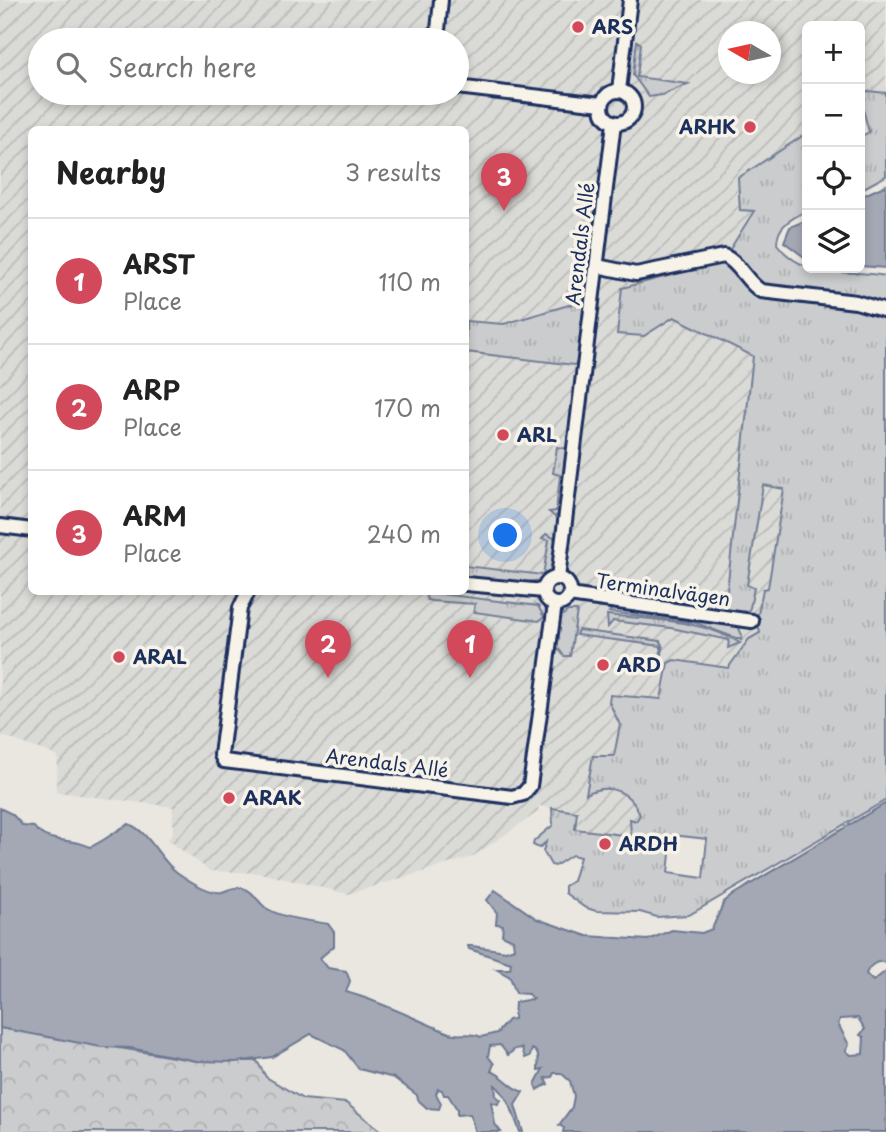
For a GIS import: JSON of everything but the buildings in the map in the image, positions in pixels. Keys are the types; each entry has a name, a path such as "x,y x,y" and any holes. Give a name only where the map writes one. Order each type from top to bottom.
{"street":[{"path":"438,28 441,0"},
{"path":"619,90 630,0"},
{"path":"469,88 601,104"},
{"path":"619,90 630,96 634,109 627,120 614,123 604,116 601,104 608,94 619,90"},
{"name":"Arendals Allé","path":"558,578 614,123"},
{"path":"597,266 636,274 724,256 731,259 749,283 761,291 856,302 886,311"},
{"path":"0,526 28,530"},
{"path":"558,578 568,584 569,595 565,601 555,604 548,601 544,592 548,581 558,578"},
{"path":"469,584 544,592"},
{"name":"Arendals Allé","path":"246,595 240,608 221,755 224,761 512,797 523,794 530,786 555,604"},
{"name":"Terminalvägen","path":"569,595 752,621"}],"shaded area":[{"path":"0,0 886,0 886,93 868,91 865,94 865,21 802,21 802,136 738,178 755,210 741,235 722,262 644,336 674,317 753,356 725,609 747,585 763,485 784,488 760,633 749,639 728,668 674,660 663,675 661,700 611,695 609,702 620,725 613,756 593,757 587,793 604,788 617,790 636,803 640,815 636,821 630,820 631,836 575,829 576,812 539,806 538,812 472,857 348,894 260,873 210,871 168,840 173,833 173,807 56,792 58,756 0,735"},
{"path":"886,185 886,268 865,266 865,195"},
{"path":"802,222 802,255 784,242 790,227"},
{"path":"886,803 886,963 874,964 866,974 873,981 886,971 886,1132 563,1132 564,1128 559,1125 572,1107 574,1096 570,1081 561,1073 554,1073 552,1077 545,1078 548,1084 537,1090 535,1084 543,1069 538,1070 537,1053 532,1049 530,1056 525,1058 522,1048 515,1049 508,1055 500,1045 490,1046 488,1056 494,1064 491,1071 523,1092 515,1105 523,1132 520,1132 507,1100 495,1085 496,1096 501,1100 498,1104 491,1102 495,1124 501,1132 475,1132 470,1114 457,1115 457,1109 442,1090 438,1089 436,1094 441,1103 439,1109 427,1108 418,1100 417,1095 394,1078 359,1069 344,1050 311,1034 272,1057 236,1062 197,1061 0,1028 0,808 12,814 23,826 34,827 39,833 90,847 129,824 144,834 171,867 199,886 217,892 246,889 273,912 328,924 334,932 334,946 320,958 328,968 346,971 350,981 346,992 453,1034 481,1037 497,1033 508,1020 514,1019 515,1002 533,999 528,994 516,993 510,977 496,969 510,969 511,963 469,949 468,946 506,951 514,948 513,940 502,935 503,925 496,924 497,913 487,900 495,890 537,919 587,936 648,940 672,930 702,933 712,929 724,902","holes":["858,1018 865,1029 860,1035 864,1037 863,1054 851,1055 846,1051 849,1045 838,1024 840,1019"]}],"green space":[{"path":"637,41 641,44 637,77 688,84 662,95 649,97 633,75"},
{"path":"865,93 886,93 886,176 865,187 865,134 869,132 865,117"},
{"path":"802,136 802,213 783,227 777,244 788,256 802,264 802,273 886,276 886,800 689,915 657,917 640,912 596,911 584,907 565,893 565,886 573,881 580,857 572,855 555,866 551,865 543,851 546,842 539,848 533,845 534,841 553,825 552,808 577,812 575,829 631,836 630,819 636,821 640,815 631,800 619,791 611,789 586,794 593,756 614,756 620,725 609,702 610,695 661,699 668,663 674,660 728,668 749,639 760,633 757,619 763,589 768,588 784,489 763,485 747,585 754,588 750,608 746,613 725,609 753,356 674,317 644,336 617,334 622,288 722,262 754,211 740,210 738,178","holes":["672,835 707,839 703,878 668,873"]},
{"path":"586,300 579,361 574,365 469,352 469,321 504,324"},
{"path":"557,447 568,449 559,513 555,517 549,512 556,511 560,475 553,473"},
{"path":"546,534 556,539 551,568 542,580 520,583 469,579 469,566 543,575 549,540 542,539"},
{"path":"426,595 449,595 538,606 544,617 539,621 474,612 475,604 427,600"},
{"path":"613,608 730,623 738,626 741,640 696,623 609,612"},
{"path":"568,611 577,611 570,656 564,656 555,644 559,618"},
{"path":"607,615 693,625 725,635 740,643 728,648 729,640 671,628 613,621 608,627"},
{"path":"578,630 660,641 663,647 661,662 661,646 576,635"},
{"path":"0,1028 197,1061 257,1061 266,1077 303,1099 346,1103 382,1132 0,1132"}],"place":[{"name":"ARS","path":"578,27"},
{"name":"ARHK","path":"750,127"},
{"name":"ARM","path":"504,211"},
{"name":"ARL","path":"503,435"},
{"name":"ARAL","path":"119,657"},
{"name":"ARD","path":"603,665"},
{"name":"ARP","path":"328,678"},
{"name":"ARST","path":"470,678"},
{"name":"ARAK","path":"229,798"},
{"name":"ARDH","path":"605,844"}]}
